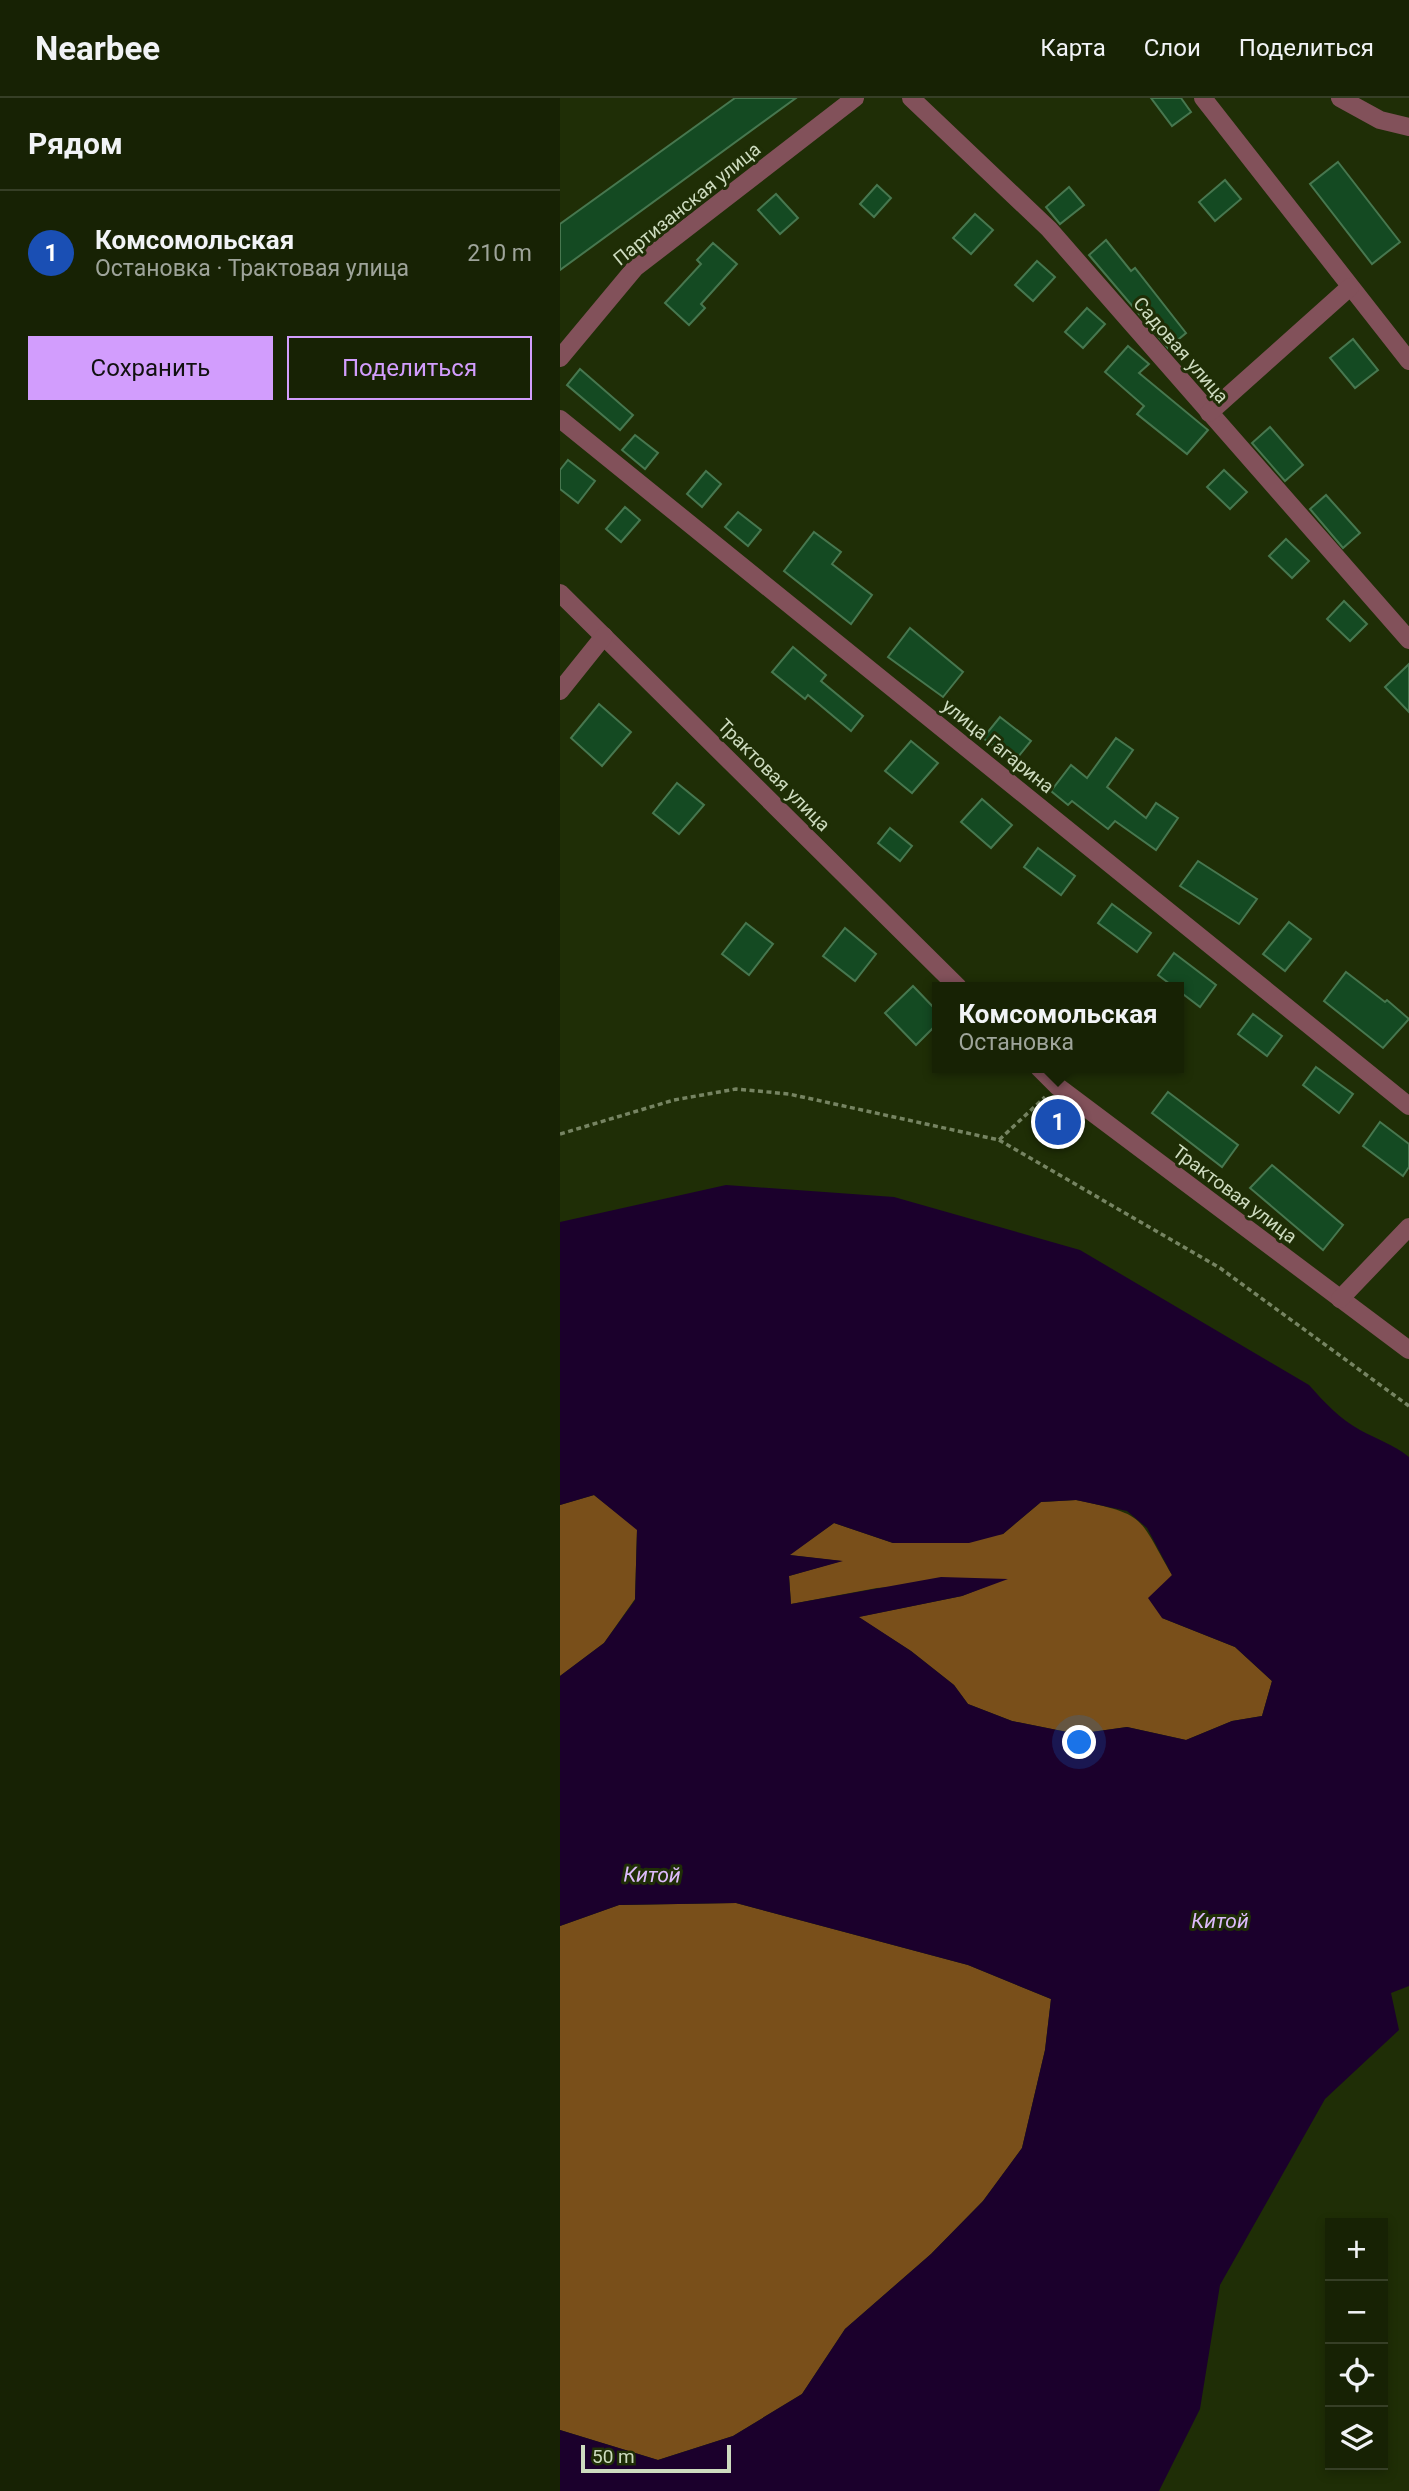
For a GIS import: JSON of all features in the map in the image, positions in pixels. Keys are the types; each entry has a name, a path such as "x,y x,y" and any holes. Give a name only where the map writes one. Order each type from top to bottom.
{"street":[{"name":"Партизанская улица","path":"560,358 635,268 855,98"},
{"name":"Садовая улица","path":"911,98 1049,229 1409,640"},
{"path":"1203,98 1409,361"},
{"path":"1340,98 1380,120 1409,127"},
{"path":"1209,413 1350,287"},
{"name":"улица Гагарина","path":"560,419 1409,1106"},
{"name":"Трактовая улица","path":"560,593 953,982"},
{"path":"560,691 604,636"},
{"name":"Трактовая улица","path":"1043,1073 1409,1350"},
{"path":"1340,1298 1409,1227"}],"path":[{"path":"999,1140 1057,1086"},
{"path":"560,1134 674,1100 736,1089 789,1094 999,1140 1220,1268 1409,1406"}],"shaded area":[{"path":"594,1495 637,1529 635,1599 604,1643 560,1676 560,1505"},
{"path":"1076,1500 1128,1515 1145,1529 1172,1575 1162,1618 1235,1647 1272,1681 1262,1716 1232,1721 1186,1740 1127,1727 1077,1734 1012,1721 968,1704 954,1685 911,1651 858,1617 962,1596 1005,1579 877,1588 791,1604 789,1576 841,1561 789,1555 834,1523 893,1543 920,1543 1003,1534 1041,1502"},
{"path":"736,1903 968,1965 1051,1999 1045,2050 1022,2148 983,2201 931,2254 845,2329 802,2394 733,2436 658,2460 560,2430 560,1926 619,1905"}],"water":[{"name":"Китой","path":"726,1185 894,1197 1080,1250 1309,1385 1346,1421 1409,1457 1409,1986 1391,1993 1399,2030 1325,2099 1220,2285 1200,2409 1159,2491 560,2491 560,2430 658,2460 733,2436 802,2394 845,2329 931,2254 983,2201 1022,2148 1045,2050 1051,1999 968,1965 736,1903 619,1905 560,1926 560,1676 604,1643 635,1600 637,1530 594,1495 560,1505 560,1222","holes":["1076,1500 1127,1511 1147,1528 1172,1575 1148,1598 1162,1618 1235,1647 1272,1681 1262,1716 1232,1721 1186,1740 1127,1727 1077,1734 1012,1721 968,1704 954,1685 911,1651 859,1617 962,1596 1008,1579 941,1577 791,1604 789,1576 843,1561 790,1555 834,1523 893,1543 969,1543 1003,1534 1041,1502"]}],"building":[{"path":"735,98 796,98 560,270 560,224"},
{"path":"1151,98 1181,98 1191,112 1172,126"},
{"path":"1338,162 1400,242 1372,264 1310,184"},
{"path":"1225,180 1241,199 1215,221 1199,202"},
{"path":"877,185 891,198 874,217 860,204"},
{"path":"1069,187 1084,205 1060,224 1046,207"},
{"path":"776,194 798,218 780,234 758,210"},
{"path":"975,214 993,230 971,254 953,238"},
{"path":"1106,240 1131,271 1135,268 1186,333 1168,348 1089,255"},
{"path":"713,243 737,264 701,304 705,308 689,325 665,303 701,264 697,260"},
{"path":"1037,261 1055,277 1033,301 1015,285"},
{"path":"1087,308 1105,324 1083,348 1065,332"},
{"path":"1353,339 1378,370 1355,388 1330,358"},
{"path":"1128,346 1149,364 1139,373 1208,430 1187,454 1137,414 1144,406 1105,372"},
{"path":"580,369 633,415 620,430 567,385"},
{"path":"1270,427 1303,465 1285,481 1252,443"},
{"path":"635,435 658,453 645,469 622,450"},
{"path":"568,460 595,481 578,503 560,489 560,470"},
{"path":"1224,470 1247,492 1230,509 1207,487"},
{"path":"706,471 721,484 702,507 687,494"},
{"path":"1326,495 1360,533 1343,548 1310,509"},
{"path":"625,507 640,520 621,542 606,529"},
{"path":"738,512 761,530 748,546 725,527"},
{"path":"814,532 841,552 832,564 872,595 851,624 784,571"},
{"path":"1286,539 1309,561 1292,578 1269,556"},
{"path":"1344,601 1367,624 1350,641 1327,619"},
{"path":"910,628 963,672 943,697 888,657"},
{"path":"793,647 826,675 821,681 863,716 851,731 808,695 805,699 772,672"},
{"path":"1409,664 1409,712 1385,687"},
{"path":"599,704 631,732 602,766 571,738"},
{"path":"1000,717 1031,741 1014,762 983,738"},
{"path":"1116,738 1133,750 1107,787 1146,818 1156,803 1178,818 1156,850 1115,821 1108,829 1072,801 1068,805 1051,791 1071,765 1087,778"},
{"path":"911,741 938,763 912,793 885,771"},
{"path":"677,783 704,805 679,834 653,813"},
{"path":"982,799 1012,825 991,848 961,822"},
{"path":"890,828 912,846 900,861 878,843"},
{"path":"1038,848 1075,876 1061,895 1024,867"},
{"path":"1198,861 1257,899 1239,924 1180,886"},
{"path":"1112,904 1151,933 1137,952 1098,923"},
{"path":"1289,922 1311,939 1285,971 1263,954"},
{"path":"746,923 773,944 749,975 722,954"},
{"path":"845,928 876,954 855,981 823,956"},
{"path":"1174,953 1216,985 1200,1007 1184,995 1184,982 1167,982 1158,975"},
{"path":"1346,972 1409,1019 1383,1048 1324,1001"},
{"path":"913,986 932,1006 932,1029 916,1045 885,1013"},
{"path":"1253,1014 1282,1036 1267,1056 1238,1034"},
{"path":"1316,1067 1353,1094 1339,1113 1303,1085"},
{"path":"1168,1092 1238,1145 1222,1167 1152,1113"},
{"path":"1380,1122 1409,1144 1409,1167 1403,1176 1363,1146"},
{"path":"1272,1165 1343,1225 1323,1250 1250,1188"}],"place":[{"name":"Комсомольская","path":"1058,1122"}]}
